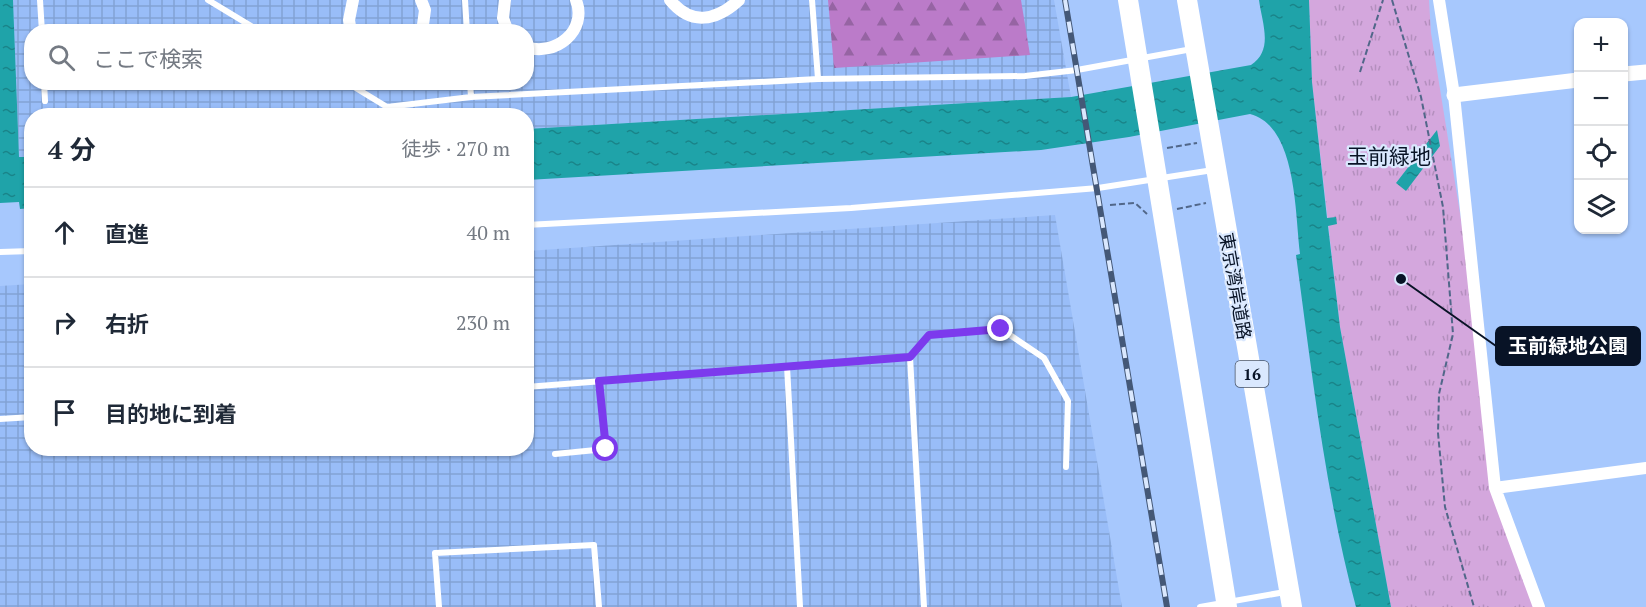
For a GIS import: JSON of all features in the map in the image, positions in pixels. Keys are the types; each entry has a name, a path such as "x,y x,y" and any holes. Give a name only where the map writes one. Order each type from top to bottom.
{"highway":[{"path":"1128,0 1157,179 1155,213 1226,605"},
{"name":"東京湾岸道路","path":"1187,0 1214,170 1291,599"}],"street":[{"path":"350,24 353,0"},
{"path":"421,0 425,9 423,24"},
{"path":"505,0 503,18 505,24"},
{"path":"534,48 549,49 561,44 571,36 577,24 576,0"},
{"path":"670,0 676,8 689,15 711,17 725,12 739,0"},
{"path":"1439,0 1454,95 1495,488 1539,607"},
{"path":"1628,74 1646,72"},
{"path":"1454,95 1574,80"},
{"path":"1495,488 1646,468"}],"lane":[{"path":"40,0 42,24"},
{"path":"208,0 248,24"},
{"path":"465,0 466,24"},
{"path":"812,0 818,79"},
{"path":"359,90 387,107 471,97 818,79 1024,76 1077,70 1195,48"},
{"path":"44,90 45,101"},
{"path":"471,90 471,97"},
{"path":"534,225 851,208 1098,188 1214,170"},
{"path":"0,252 24,251"},
{"path":"924,607 910,357 929,335 1001,329 1044,358 1068,401 1066,467"},
{"path":"534,386 910,357"},
{"path":"787,366 800,607"},
{"path":"555,454 606,449 599,381"},
{"path":"0,419 24,418"},
{"path":"439,607 435,553 594,545 599,607"},
{"path":"1200,607 1291,599"}],"path":[{"path":"1360,72 1383,0"},
{"path":"1392,0 1421,97 1443,207 1453,333 1439,394 1438,433 1445,507 1474,607"},
{"path":"1153,150 1209,141"},
{"path":"1155,213 1220,200"}],"shaded area":[{"path":"13,0 1054,0 1071,97 534,129 534,108 24,108 24,158 19,158"},
{"path":"1055,215 1122,607 0,607 0,286 24,284 24,456 534,456 534,251"}],"green space":[{"path":"828,0 1021,0 1030,55 834,68"},
{"path":"1309,0 1429,0 1431,33 1463,232 1491,488 1536,607 1391,607 1340,327 1312,82"}],"water":[{"path":"0,0 13,0 19,157 24,157 24,209 20,209 19,202 0,203"},
{"path":"1259,0 1309,0 1312,82 1327,218 1336,217 1337,224 1328,226 1340,327 1391,607 1356,607 1345,564 1320,432 1296,255 1300,254 1291,174 1277,135 1265,122 1250,114 1129,137 1041,150 534,180 534,129 1071,97 1251,65 1262,52 1264,27"},
{"path":"1437,130 1440,146 1406,191 1396,183"}],"railway":[{"path":"1065,0 1167,607"}],"place":[{"name":"玉前緑地公園","path":"1401,279"}],"district":[{"name":"玉前緑地","path":"1389,156"}],"route":[{"path":"606,449 599,381 910,357 929,335 1001,329"}]}
